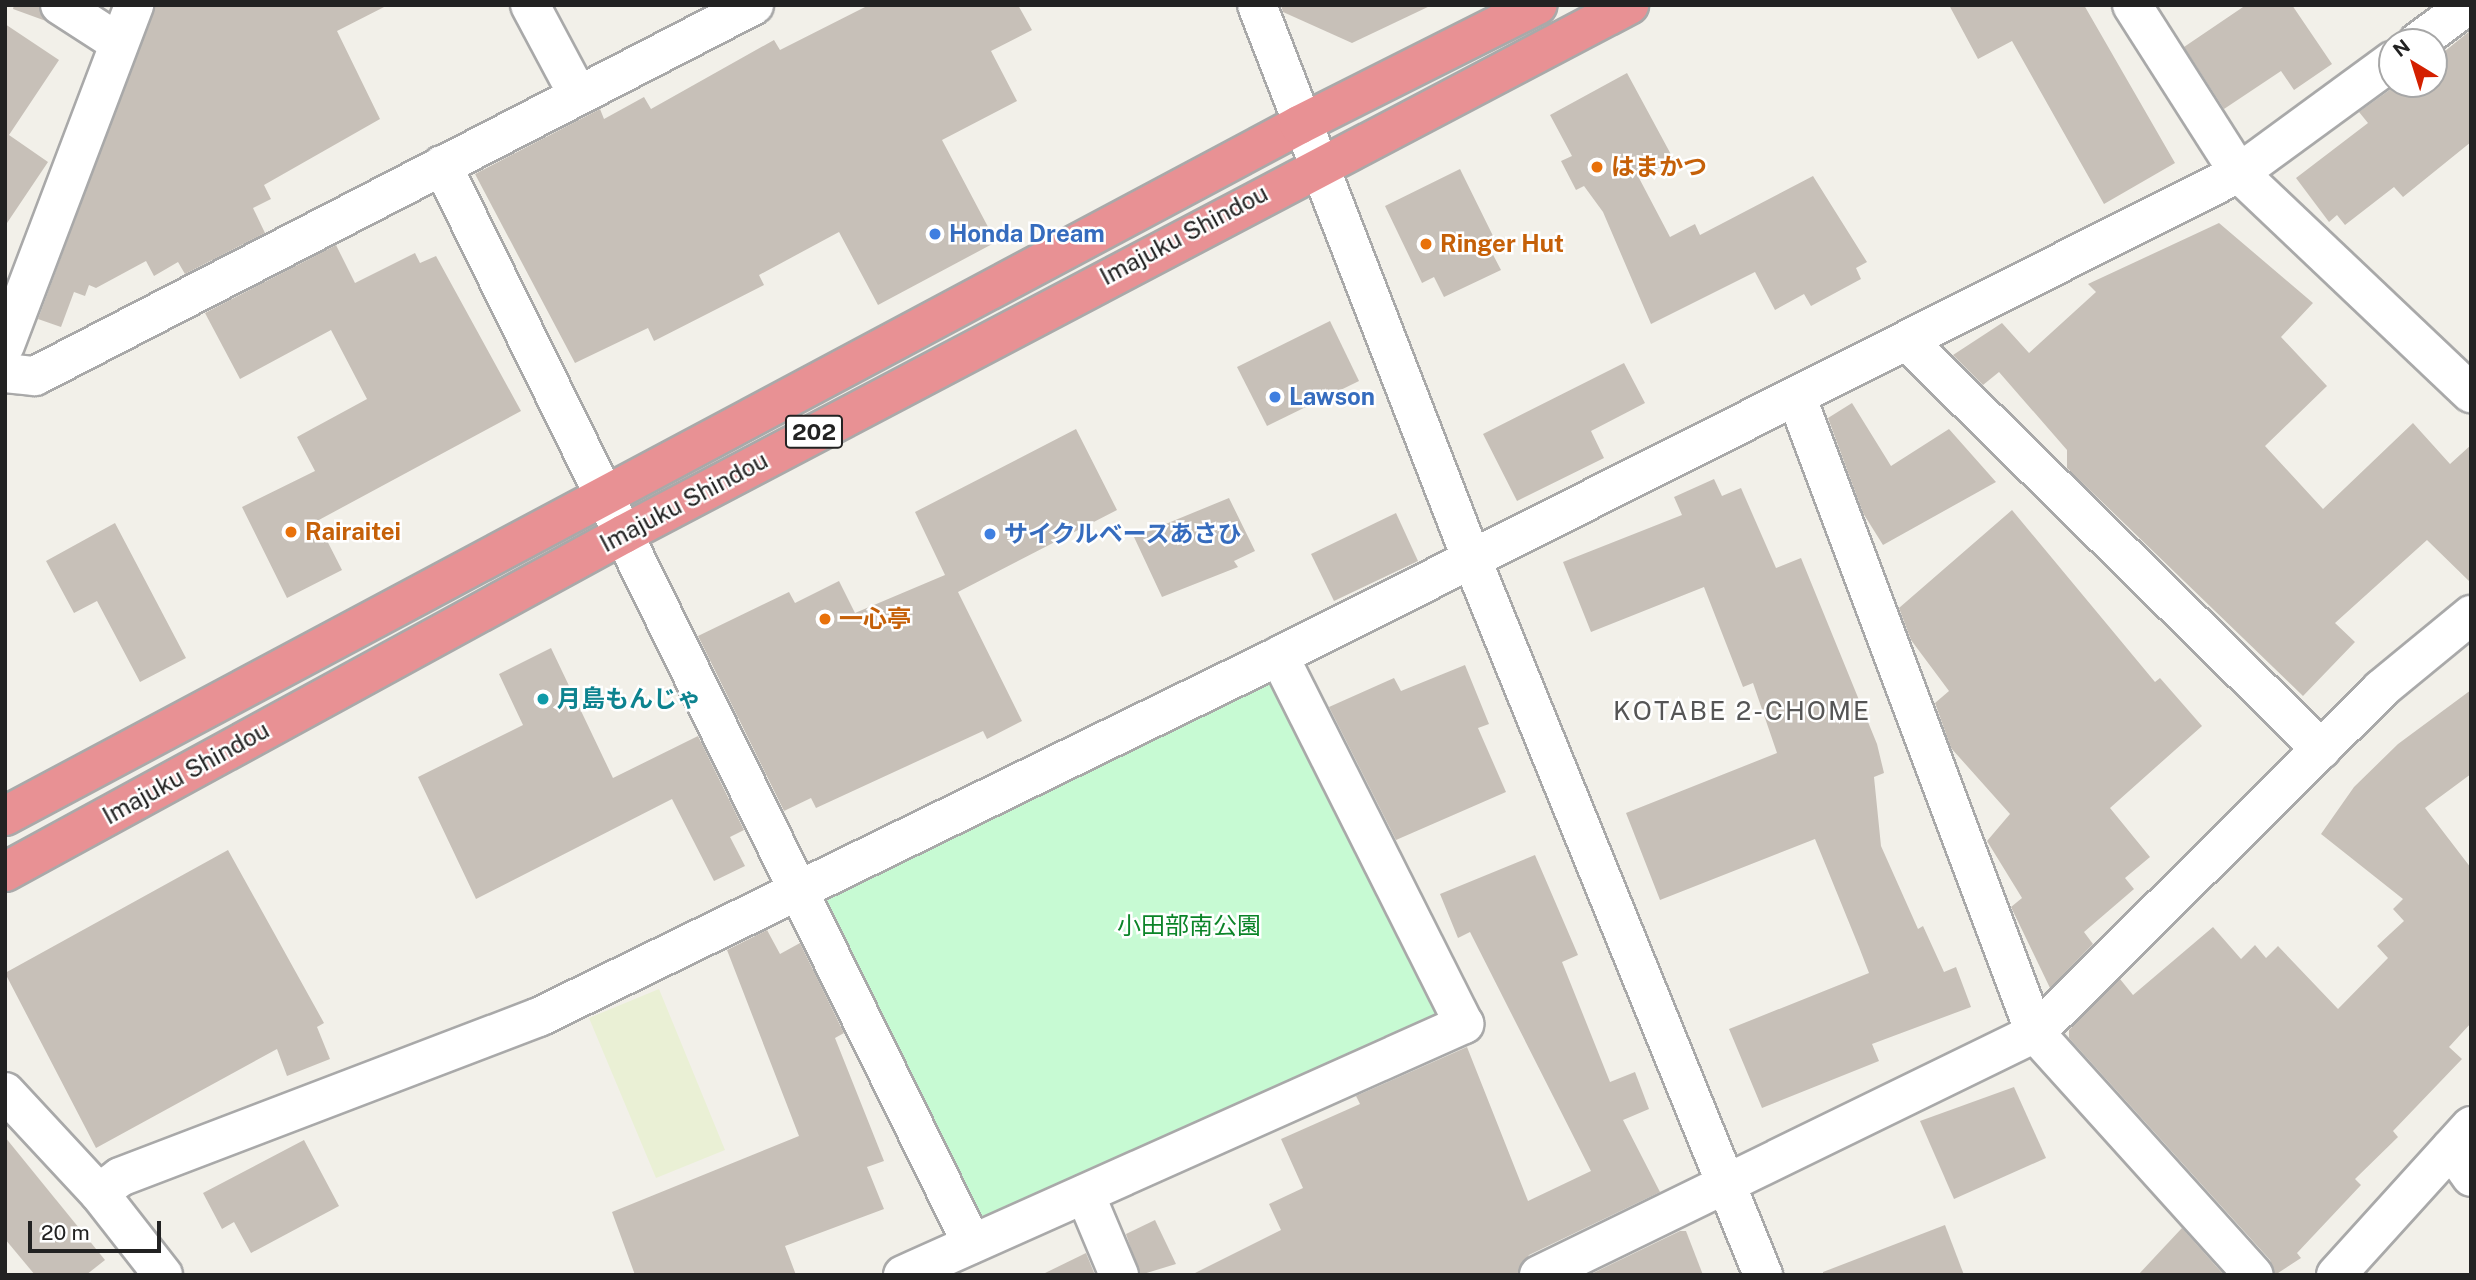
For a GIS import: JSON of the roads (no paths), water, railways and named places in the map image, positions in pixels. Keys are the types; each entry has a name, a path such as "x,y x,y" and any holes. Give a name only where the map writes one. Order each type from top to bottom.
{"highway":[{"name":"Imajuku Shindou","path":"5,816 1299,125 1538,5"},
{"name":"Imajuku Shindou","path":"5,872 624,534 1316,164 1629,5"}],"street":[{"path":"60,5 119,43"},
{"path":"5,345 134,5"},
{"path":"530,5 578,95"},
{"path":"5,373 35,376 754,5"},
{"path":"1257,5 1299,125 1472,560 1763,1275"},
{"path":"2132,5 2239,173 2471,393"},
{"path":"2436,28 2468,5"},
{"path":"99,1193 120,1177 538,1017 1279,656 1797,398 2239,173 2378,71"},
{"path":"442,165 972,1244"},
{"path":"1908,342 2321,749"},
{"path":"1797,398 2035,1033 2254,1275"},
{"path":"1539,1275 1725,1180 2035,1033 2321,749 2471,615"},
{"path":"903,1275 1464,1024 1279,656"},
{"path":"9,1104 99,1193 163,1275"},
{"path":"2336,1275 2464,1150"},
{"path":"1085,1194 1119,1275"}],"place":[{"name":"はまかつ","path":"1597,167"},
{"name":"Honda Dream","path":"935,234"},
{"name":"Ringer Hut","path":"1426,244"},
{"name":"Lawson","path":"1275,397"},
{"name":"Rairaitei","path":"291,532"},
{"name":"サイクルベースあさひ","path":"990,534"},
{"name":"一心亭","path":"825,619"},
{"name":"月島もんじゃ","path":"543,699"}],"district":[{"name":"KOTABE 2-CHOME","path":"1742,711"}],"park label":[{"name":"小田部南公園","path":"1189,926"}]}
